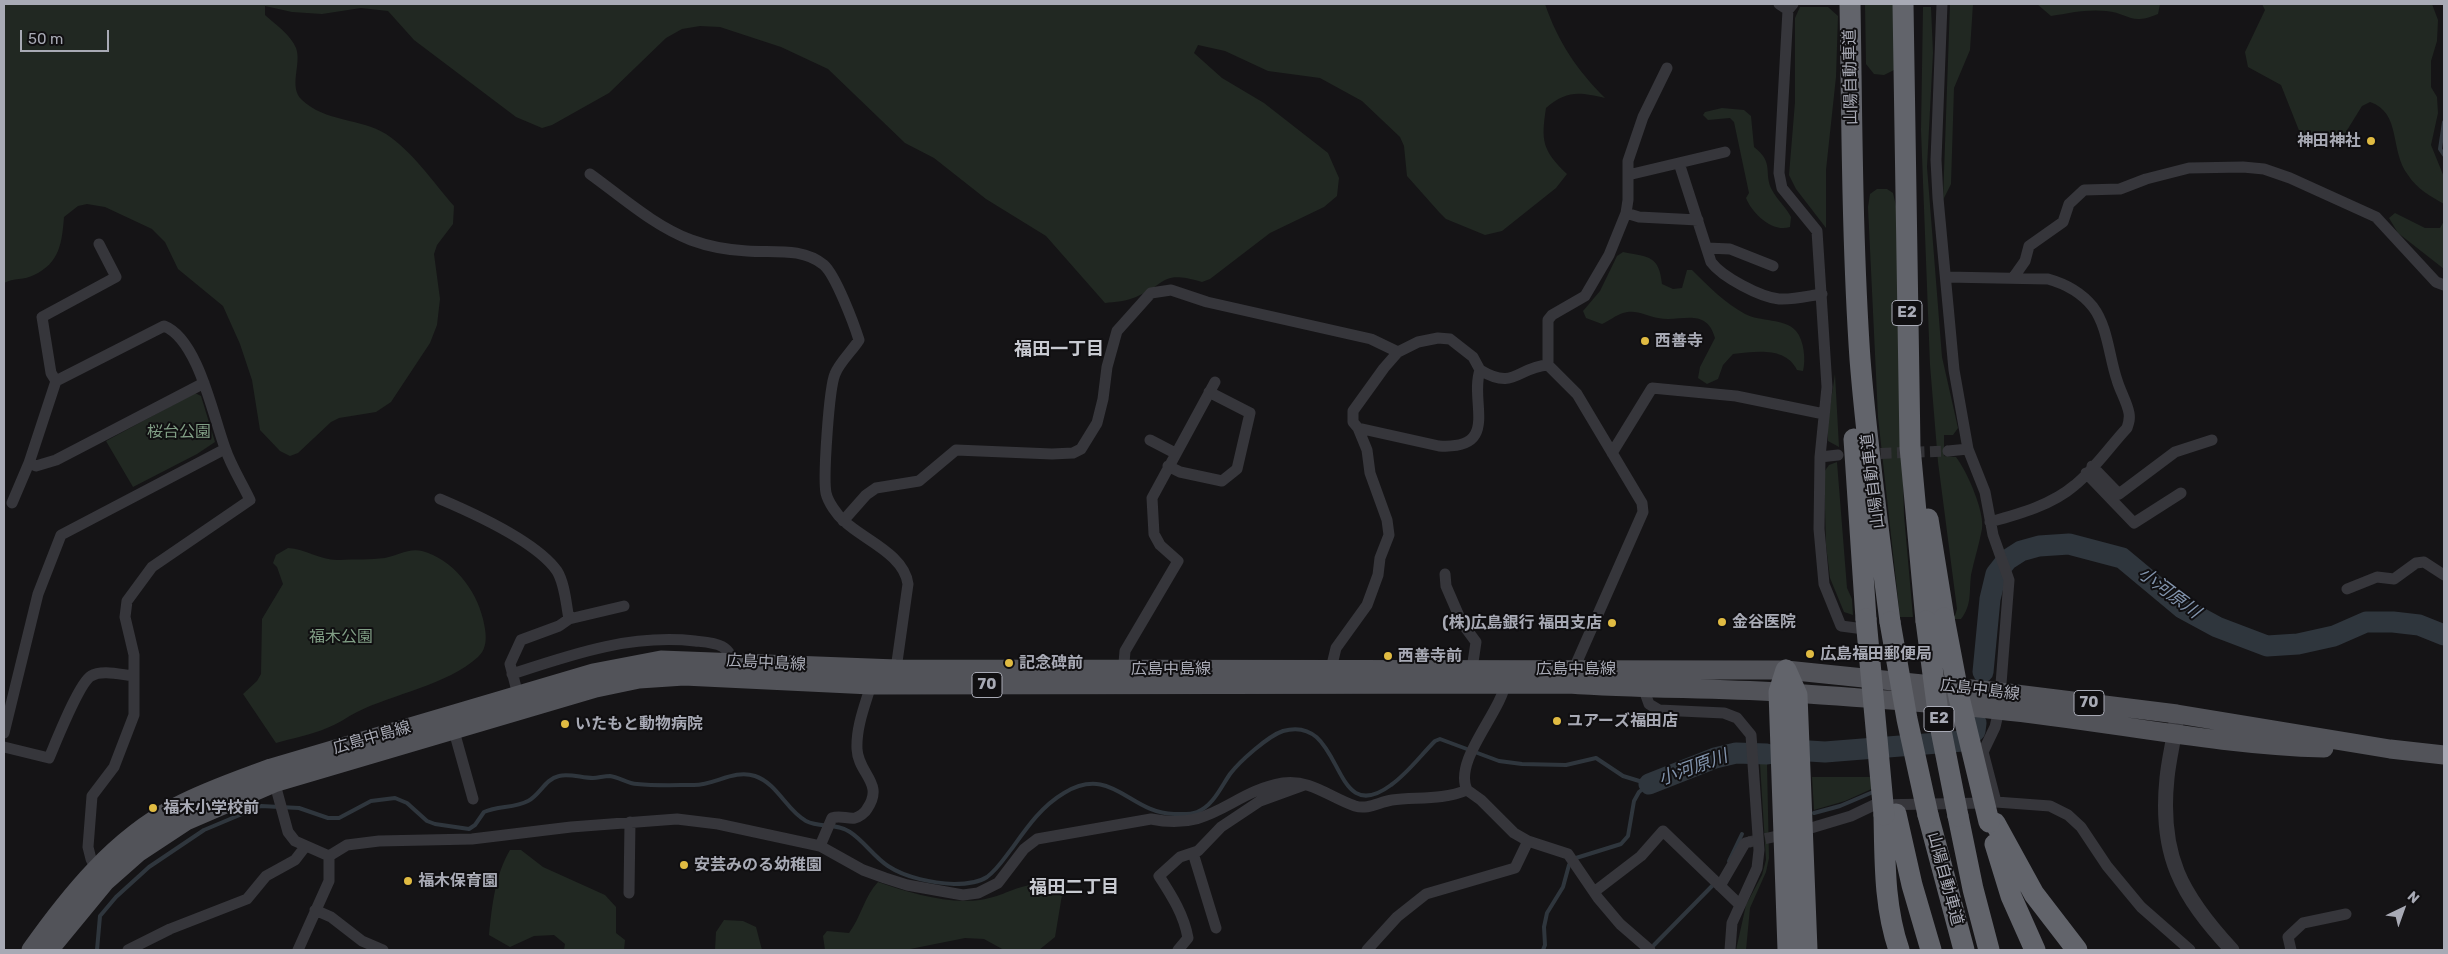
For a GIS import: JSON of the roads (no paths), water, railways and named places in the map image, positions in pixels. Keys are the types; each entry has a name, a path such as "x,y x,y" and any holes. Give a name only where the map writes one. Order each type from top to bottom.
{"highway":[{"name":"山陽自動車道","path":"1850,4 1852,196 1865,418 1890,622 1907,719 1928,815 1964,950"},
{"name":"山陽自動車道","path":"1903,4 1910,447 1935,620 1940,720 1973,889 1989,950"},
{"path":"1852,196 1848,282 1858,524 1866,619 1866,682 1890,815 1931,950"},
{"path":"1935,620 1959,697 1976,774 1994,816 2034,894 2077,950"},
{"path":"1786,670 1807,950"},
{"path":"1788,693 1788,950"},
{"path":"1890,815 1886,891 1888,914 1899,950"},
{"path":"1994,816 2011,896 2035,950"}],"main road":[{"name":"広島中島線","path":"451,723 518,696 594,673 661,660 871,685 896,677"},
{"name":"広島中島線","path":"1329,676 1472,669 1506,677"},
{"name":"広島中島線","path":"31,950 100,875 133,834 175,808 222,786 273,776 451,723 639,678 684,676 733,670 896,677 1571,677 1786,670 2000,701 2175,736 2284,747 2390,749"},
{"name":"広島中島線","path":"1571,677 1644,690 2000,701 2178,714 2390,749 2444,755"},
{"name":"広島中島線","path":"49,950 100,875"}],"street":[{"path":"1942,4 1942,56 1936,160 1954,370 1968,449 1985,492 1993,535 2008,580 2000,701 1995,727 1983,752 1994,816"},
{"path":"1787,6 1779,173 1782,188 1817,231 1827,387 1820,457 1818,529 1824,584 1841,626 1864,629 1866,682"},
{"path":"1571,677 1643,512 1642,503 1577,394 1548,365 1548,320 1552,315 1585,296 1608,254 1626,213 1628,161 1632,146 1667,68"},
{"path":"1628,175 1725,152"},
{"path":"1679,163 1711,262 1724,276 1768,296 1791,299 1822,294"},
{"path":"2013,278 2025,260 2029,246 2063,222 2069,204 2084,190 2120,189 2146,179 2188,168 2243,167 2264,169 2290,178 2376,217 2436,282 2444,285"},
{"path":"590,174 652,219 690,240 718,249 781,251 808,255 825,266 850,313 859,340 835,375 827,439 826,492 831,504 843,521 886,553 904,568 907,574 908,584 896,677"},
{"path":"1626,213 1639,217 1698,220"},
{"path":"56,381 52,373 42,317 116,277 98,244"},
{"path":"1707,248 1730,249 1773,266"},
{"path":"1946,277 2048,279 2078,292 2092,306 2100,318 2130,420 2127,428 2066,492 2022,513 1990,522"},
{"path":"843,521 866,495 876,488 919,482 956,450 1052,454 1073,453 1081,449 1097,423 1103,399 1107,366 1118,331 1152,293 1171,290 1207,302 1371,339 1398,352"},
{"path":"12,503 29,463 56,381 164,326 174,330 182,339 204,383 225,448 250,500 152,567 127,601 125,617 134,655 134,715 114,768 92,796 88,847 100,875"},
{"path":"1329,676 1336,648 1367,605 1378,575 1380,558 1389,535 1387,520 1370,473 1367,450 1358,428 1353,422 1353,411 1398,352 1418,342 1438,338 1450,339 1473,357 1480,370 1504,380 1515,378 1539,365 1548,365"},
{"path":"1358,428 1439,446 1452,447 1467,441 1477,432 1480,420 1477,379 1480,370"},
{"path":"29,463 36,466 56,460 204,383"},
{"path":"1123,677 1125,651 1178,561 1160,545 1154,534 1151,514 1152,498 1168,466 1212,387 1250,413 1237,469 1222,482 1180,472 1168,466"},
{"path":"1612,453 1652,388 1736,396 1824,414"},
{"path":"1150,440 1175,454"},
{"path":"2089,470 2119,494 2175,452 2212,440"},
{"path":"4,733 38,594 61,535 225,448"},
{"path":"1948,451 1968,449"},
{"path":"1820,457 1838,455"},
{"path":"2089,470 2134,523 2180,493"},
{"path":"440,499 505,530 552,565 561,581 570,619"},
{"path":"2347,589 2377,577 2394,579 2416,563 2424,562 2444,575"},
{"path":"1445,574 1446,586 1462,623 1476,642 1472,669"},
{"path":"518,696 510,664 521,640 559,626 570,619 624,606"},
{"path":"512,674 600,647 648,639 667,638 702,642 727,648 733,670"},
{"path":"4,747 49,758 80,689 91,676 103,673 134,676"},
{"path":"1506,677 1499,703 1470,755 1464,777 1466,790 1481,800 1514,833 1528,841 1568,854 1594,892 1642,948"},
{"path":"820,846 832,818 839,816 855,818 866,812 872,801 874,792 856,750 871,685"},
{"path":"1644,690 1649,704 1659,710 1724,713 1738,718 1751,735 1759,850 1757,868 1732,923 1730,950"},
{"path":"2178,714 2166,786 2164,813 2167,843 2175,870 2186,893 2201,915 2232,950"},
{"path":"451,723 473,799"},
{"path":"273,776 288,832 295,842 329,856"},
{"path":"329,856 347,845 379,841 472,839 630,822 678,819 697,820 820,846 863,870 885,878 907,885 963,895 978,893 998,883 1024,849 1037,839 1151,819 1175,822 1206,818 1259,790 1283,783 1306,784 1357,807 1370,807 1390,800 1455,795 1466,790"},
{"path":"1178,950 1188,938 1186,925 1174,900 1159,876 1180,857 1193,853 1203,846 1221,827 1260,802 1306,784"},
{"path":"1811,828 1851,816 1874,805 1994,816 2050,806 2068,815 2081,828 2107,866 2141,907 2190,950"},
{"path":"629,893 630,822"},
{"path":"1594,892 1641,856 1663,831 1740,905"},
{"path":"1367,950 1397,917 1426,894 1515,868 1528,841"},
{"path":"1720,886 1745,843 1749,842"},
{"path":"128,950 170,929 247,899 266,876 295,860 305,847"},
{"path":"1193,853 1216,928"},
{"path":"298,950 329,880 329,856"},
{"path":"315,910 331,917 362,941 383,950"},
{"path":"2291,950 2288,937 2303,923 2335,918 2346,914"}],"waterway":[{"path":"2444,122 2440,149 2444,155"},
{"name":"小河原川","path":"1983,672 1990,599 1996,574 2007,560 2021,551 2039,546 2069,544 2122,558 2182,608 2217,627 2267,646 2298,644 2334,636 2366,622 2393,622 2419,625 2444,635"},
{"name":"小河原川","path":"1809,751 1825,752 1963,741 1975,731 1976,723"},
{"path":"97,950 100,916 116,897 149,867 204,830 261,806 299,808 328,818 339,818 371,801 395,798 407,803 427,821 469,829 475,825 484,812 528,801 550,780 563,775 593,778 610,776 634,784 694,785 747,774 755,776 770,785 806,821 839,827 850,832 883,862 895,870 920,879 958,884 980,881 991,874 1036,817 1064,793 1081,786 1095,784 1120,792 1158,812 1174,814 1194,813 1203,809 1212,801 1230,774 1247,756 1262,743 1283,731 1303,730 1318,738 1329,752 1346,783 1357,793 1371,795 1391,785 1435,741 1440,739 1499,761 1522,764 1566,765 1596,758 1623,776 1649,784"},
{"name":"小河原川","path":"1649,784 1715,758 1736,753 1767,754"},
{"path":"1543,950 1547,913 1563,887 1569,865 1576,858 1621,844 1628,836 1634,801 1639,792 1649,784"},
{"path":"1814,813 1840,806 1873,792"},
{"path":"1729,861 1742,834"},
{"path":"1654,945 1713,885"}],"tunnel":[{"path":"1864,454 1948,451"},
{"path":"1749,842 1787,834"}],"place":[{"name":"神田神社","path":"2371,141"},
{"name":"西善寺","path":"1645,341"},
{"name":"金谷医院","path":"1722,622"},
{"name":"(株)広島銀行 福田支店","path":"1612,623"},
{"name":"広島福田郵便局","path":"1810,654"},
{"name":"西善寺前","path":"1388,656"},
{"name":"記念碑前","path":"1009,663"},
{"name":"ユアーズ福田店","path":"1557,721"},
{"name":"いたもと動物病院","path":"565,724"},
{"name":"福木小学校前","path":"153,808"},
{"name":"安芸みのる幼稚園","path":"684,865"},
{"name":"福木保育園","path":"408,881"}],"district":[{"name":"福田一丁目","path":"1059,350"},
{"name":"福田二丁目","path":"1074,888"}],"park label":[{"name":"桜台公園","path":"179,432"},
{"name":"福木公園","path":"341,637"}]}
